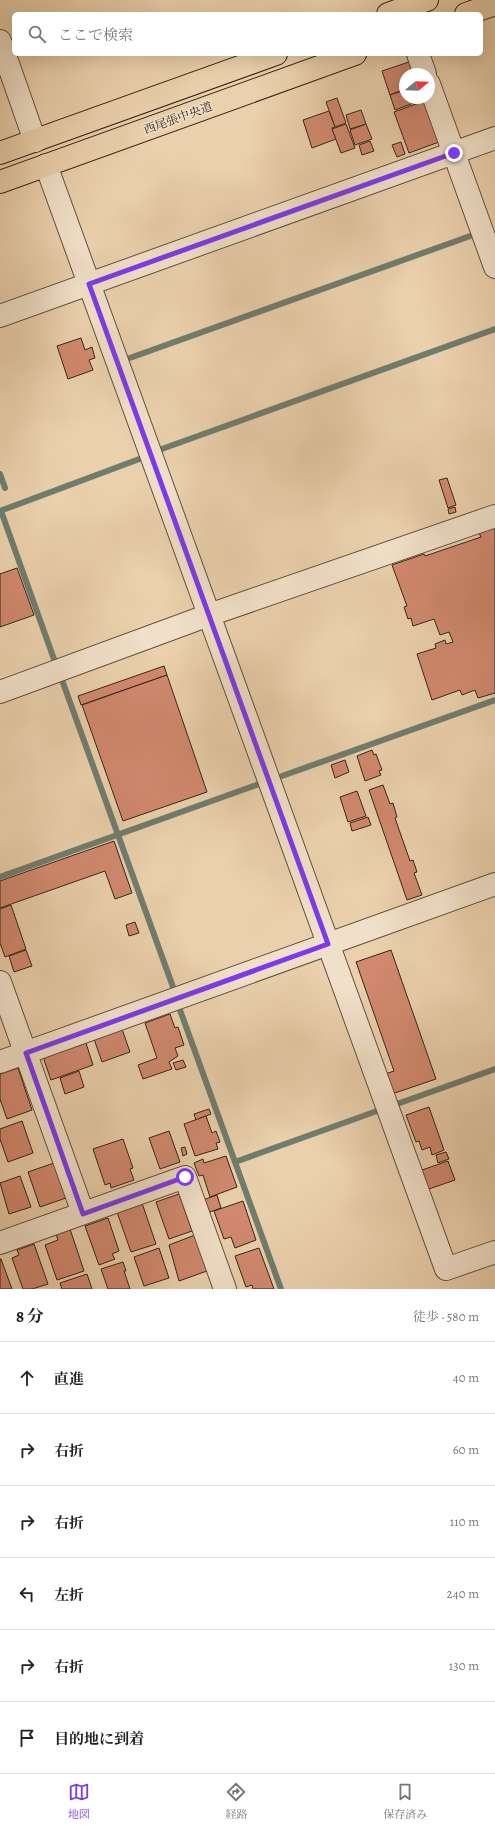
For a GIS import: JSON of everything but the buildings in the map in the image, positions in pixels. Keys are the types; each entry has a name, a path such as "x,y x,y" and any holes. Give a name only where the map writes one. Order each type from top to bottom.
{"main road":[{"path":"397,7 427,0"},
{"path":"472,12 495,4"},
{"path":"0,153 270,56"},
{"name":"西尾張中央道","path":"0,182 349,56"}],"street":[{"path":"0,41 35,141"},
{"path":"419,56 424,68"},
{"path":"435,101 495,267"},
{"path":"0,316 495,138"},
{"path":"46,165 446,1269 495,1252"},
{"path":"0,692 209,615 495,516"},
{"path":"0,1062 495,884"},
{"path":"0,982 83,1214"},
{"path":"0,1243 185,1177 222,1288"}],"waterway":[{"path":"127,359 473,235"},
{"path":"159,450 495,329"},
{"path":"0,511 142,458"},
{"path":"0,474 5,488"},
{"path":"1,511 55,662"},
{"path":"62,680 173,987"},
{"path":"282,776 495,700"},
{"path":"0,877 259,784"},
{"path":"180,1010 281,1289"},
{"path":"397,1104 495,1069"},
{"path":"235,1162 377,1111"}],"route":[{"path":"185,1177 83,1214 26,1053 328,944 89,284 454,153"}]}
